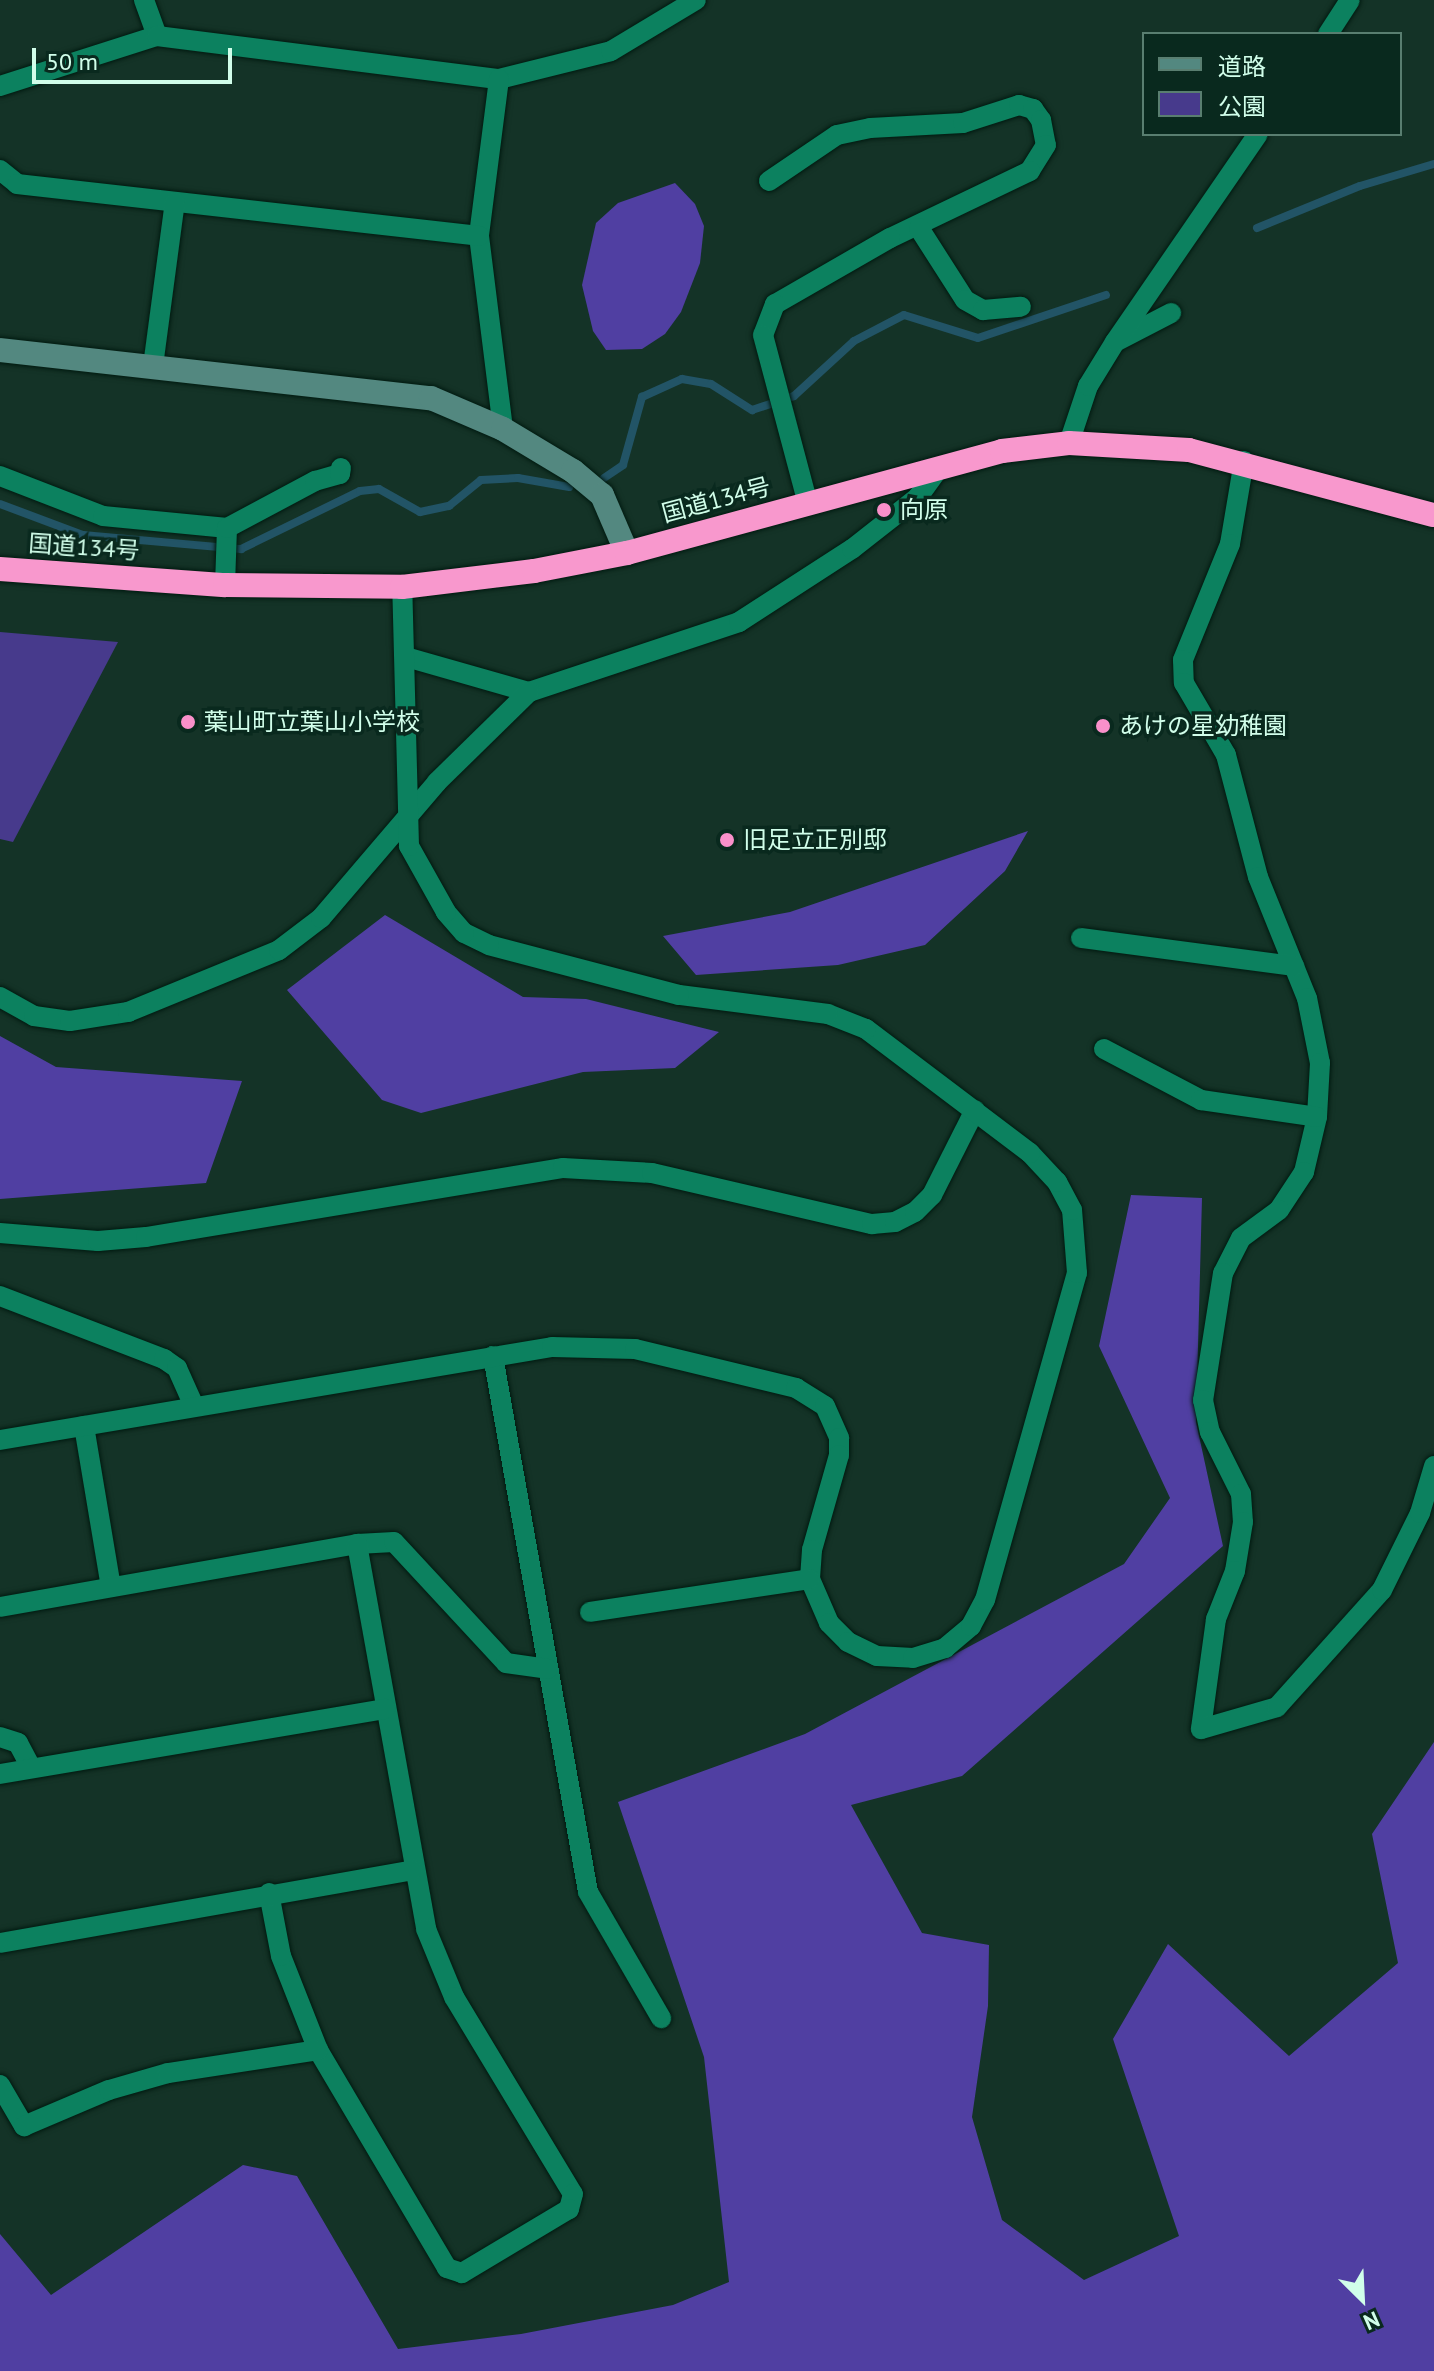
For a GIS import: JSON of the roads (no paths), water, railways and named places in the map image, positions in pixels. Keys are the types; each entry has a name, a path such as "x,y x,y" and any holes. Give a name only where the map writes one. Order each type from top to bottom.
{"highway":[{"name":"国道134号","path":"0,569 225,574 402,587 534,571 627,553 1002,451 1069,443 1137,444 1244,461 1434,515"}],"street":[{"path":"144,0 157,36"},
{"path":"0,86 157,36 499,79 611,51 696,0"},
{"path":"1329,32 1350,0"},
{"path":"499,79 479,236 503,429"},
{"path":"769,181 837,135 870,128 963,123 1019,105 1033,109 1046,145 1030,171 919,228 890,238 775,304 763,335 808,504"},
{"path":"1069,443 1088,386 1257,136"},
{"path":"0,170 17,184 479,236"},
{"path":"153,366 175,202"},
{"path":"919,228 965,300 983,310 1021,307"},
{"path":"1115,342 1171,313"},
{"path":"0,350 431,398 503,429 573,471 602,495 627,553"},
{"path":"1244,461 1230,544 1183,660 1184,683 1226,755 1258,877 1307,998 1320,1063 1317,1117 1304,1172 1279,1210 1241,1238 1223,1273 1203,1400 1210,1432 1241,1494 1243,1522 1235,1571 1216,1619 1201,1729 1277,1707 1372,1602 1420,1513 1434,1466"},
{"path":"0,476 103,516 227,531 315,481 340,474 341,468"},
{"path":"0,997 34,1016 70,1021 128,1012 279,950 321,918 437,782 529,692 761,611 918,497 939,468"},
{"path":"225,574 227,531"},
{"path":"0,1440 493,1356 594,1345 635,1349 813,1395 834,1421 839,1455 812,1550 810,1579 829,1623 848,1642 877,1656 913,1658 945,1648 971,1626 985,1600 1070,1304 1078,1245 1072,1210 1057,1182 1030,1153 866,1029 828,1014 679,995 489,945 464,933 446,912 409,846 405,823 406,657 402,587"},
{"path":"406,657 529,692"},
{"path":"1081,938 1294,966"},
{"path":"1104,1049 1201,1100 1317,1117"},
{"path":"0,1233 98,1241 146,1237 563,1168 652,1173 872,1224 895,1222 915,1212 932,1195 975,1110"},
{"path":"0,1296 164,1359 177,1368 194,1406"},
{"path":"493,1356 588,1892 661,2018"},
{"path":"84,1426 111,1587"},
{"path":"0,1607 357,1544 394,1542 506,1663 548,1669"},
{"path":"269,1893 281,1956 318,2050 447,2268 462,2273 569,2209 573,2194 437,1963 413,1870 357,1544"},
{"path":"590,1612 810,1579"},
{"path":"0,1774 30,1766 386,1709"},
{"path":"0,1737 18,1743 30,1766"},
{"path":"0,1943 269,1893 413,1870"},
{"path":"0,2085 24,2126 109,2090 168,2073 318,2050"}],"waterway":[{"path":"1257,228 1360,186 1434,164"},
{"path":"604,478 623,465 642,397 682,379 711,384 752,410 794,396 854,341 904,315 978,338 1106,295"},
{"path":"0,504 83,535 241,549 360,491 379,489 420,512 449,506 481,480 518,478 569,487"}],"place":[{"name":"向原","path":"884,510"},
{"name":"葉山町立葉山小学校","path":"188,722"},
{"name":"あけの星幼稚園","path":"1103,726"},
{"name":"旧足立正別邸","path":"727,840"}]}
